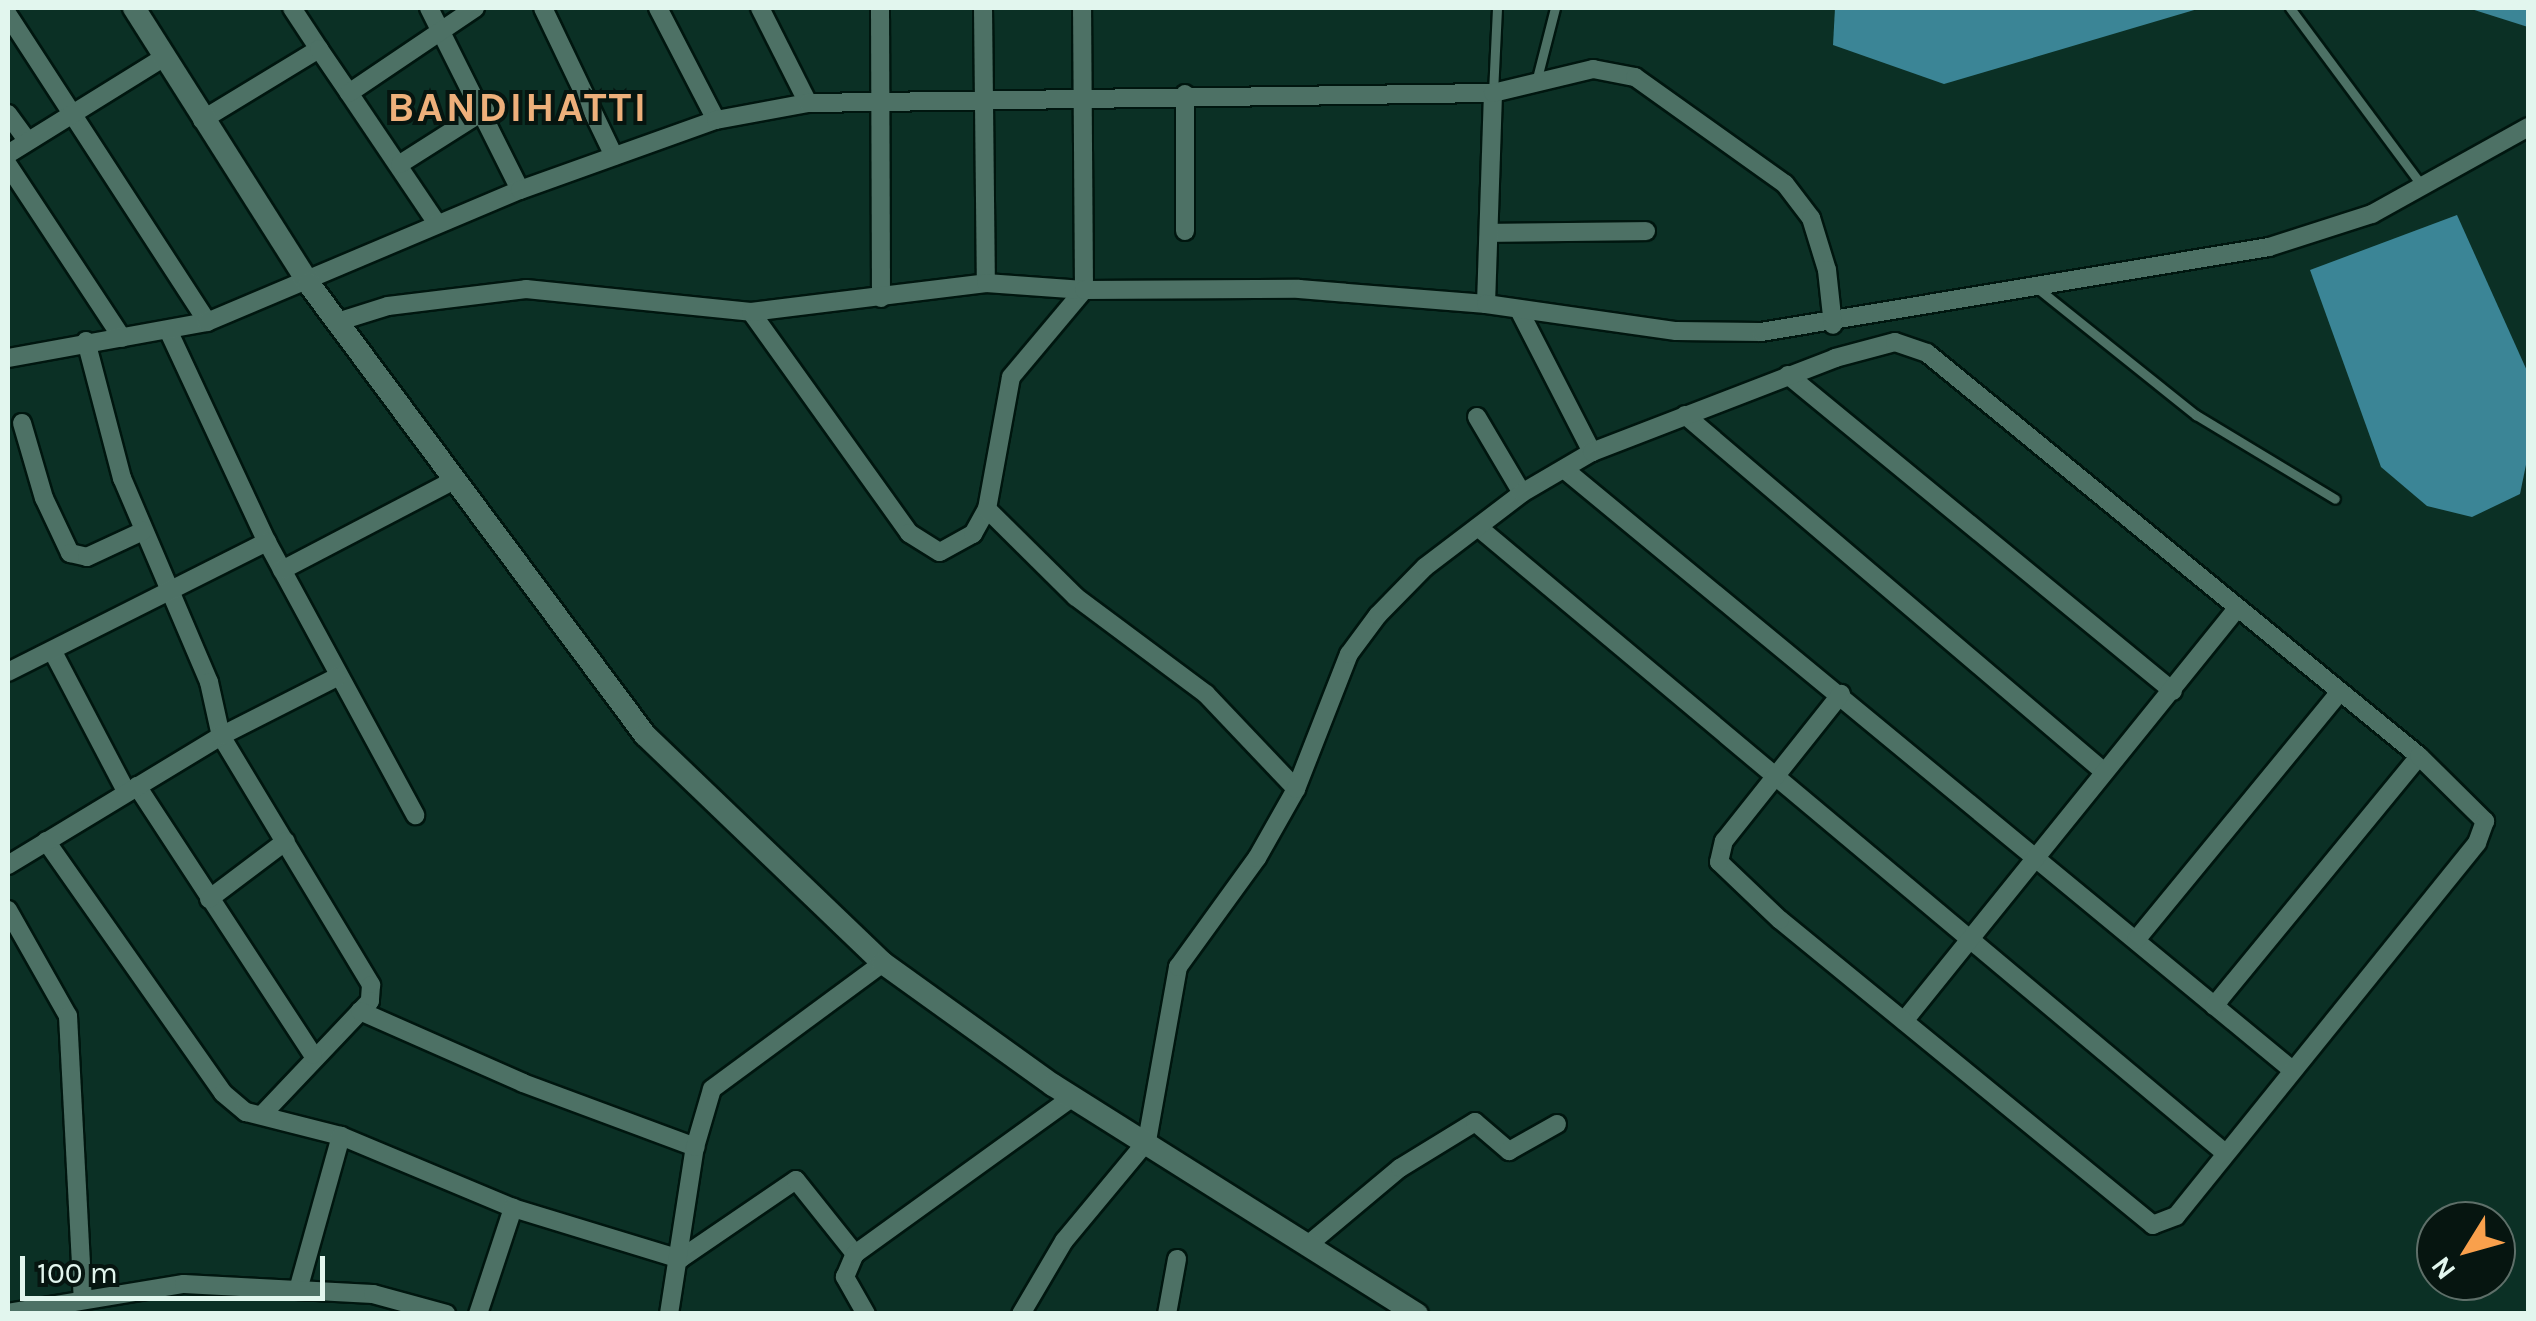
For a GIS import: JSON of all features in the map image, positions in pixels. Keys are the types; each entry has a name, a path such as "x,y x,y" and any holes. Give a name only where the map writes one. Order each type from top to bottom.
{"street":[{"path":"134,8 162,58 309,284 645,735 883,963 1073,1097 1417,1314"},
{"path":"292,8 436,222"},
{"path":"429,8 484,110 520,190"},
{"path":"349,93 475,8"},
{"path":"543,8 614,156"},
{"path":"658,8 716,120"},
{"path":"760,8 808,103"},
{"path":"880,8 876,102 881,298"},
{"path":"983,8 979,97 986,283"},
{"path":"751,312 925,547 940,552 959,545 987,510 1011,377 1084,290 1082,8"},
{"path":"8,15 207,322"},
{"path":"202,120 319,49"},
{"path":"8,154 162,58"},
{"path":"8,358 207,322 309,284 436,222 520,190 716,120 808,103 979,97 1494,93 1593,69 1634,77 1785,184 1811,218 1827,270 1829,326 1835,358"},
{"path":"1486,304 1494,93"},
{"path":"1184,231 1185,94"},
{"path":"400,164 484,110"},
{"path":"8,114 27,140"},
{"path":"336,322 388,306 526,289 751,312 986,283 1084,290 1300,289 1486,304 1676,331 1829,326 2269,247 2357,220 2528,128"},
{"path":"8,165 122,338"},
{"path":"1488,233 1646,230"},
{"path":"1519,310 1592,452"},
{"path":"168,330 267,542 336,676 415,815"},
{"path":"86,341 109,440 144,532 173,592 221,736 371,986 370,1001 314,1055 262,1116"},
{"path":"1022,1314 1064,1241 1147,1141 1178,967 1257,858 1296,788 1349,654 1425,567 1522,493 1592,452 1835,358 1895,342 1927,352 2235,611 2419,756 2477,807 2483,832 2176,1216 2153,1226 1719,862 1724,841 1841,694"},
{"path":"1788,375 2173,691"},
{"path":"1685,415 2103,771"},
{"path":"1477,417 1522,493"},
{"path":"22,423 44,498 70,553 87,556 144,532"},
{"path":"1564,469 2291,1069"},
{"path":"282,570 454,480"},
{"path":"987,510 1076,597 1206,694 1296,788"},
{"path":"1478,527 2224,1152"},
{"path":"8,672 267,542"},
{"path":"1904,1021 2235,611"},
{"path":"53,652 132,789 314,1055"},
{"path":"8,866 221,736 336,676"},
{"path":"2136,940 2340,692"},
{"path":"2214,1006 2419,756"},
{"path":"46,841 235,1106 341,1136 513,1208 680,1259"},
{"path":"209,899 286,841"},
{"path":"8,910 68,1016 84,1298"},
{"path":"669,1314 704,1107 727,1072 883,963"},
{"path":"360,1011 523,1084 695,1147"},
{"path":"866,1314 845,1277 855,1254 1073,1097"},
{"path":"1308,1244 1387,1177 1467,1126 1480,1123 1509,1151 1558,1124"},
{"path":"298,1290 341,1136"},
{"path":"680,1259 796,1180 855,1254"},
{"path":"478,1314 513,1208"},
{"path":"1168,1314 1177,1259"},
{"path":"8,1314 84,1298 184,1284 373,1294 446,1314"}],"lane":[{"path":"1494,93 1497,8"},
{"path":"1536,82 1555,8"},
{"path":"2290,8 2422,186"},
{"path":"2035,286 2196,415 2335,499"}],"water":[{"path":"1835,8 2201,8 1944,84 1833,45"},
{"path":"2468,8 2528,8 2528,27"},
{"path":"2457,215 2528,373 2528,455 2520,494 2472,517 2427,506 2381,467 2310,270"}],"district":[{"name":"BANDIHATTI","path":"518,107"}]}
